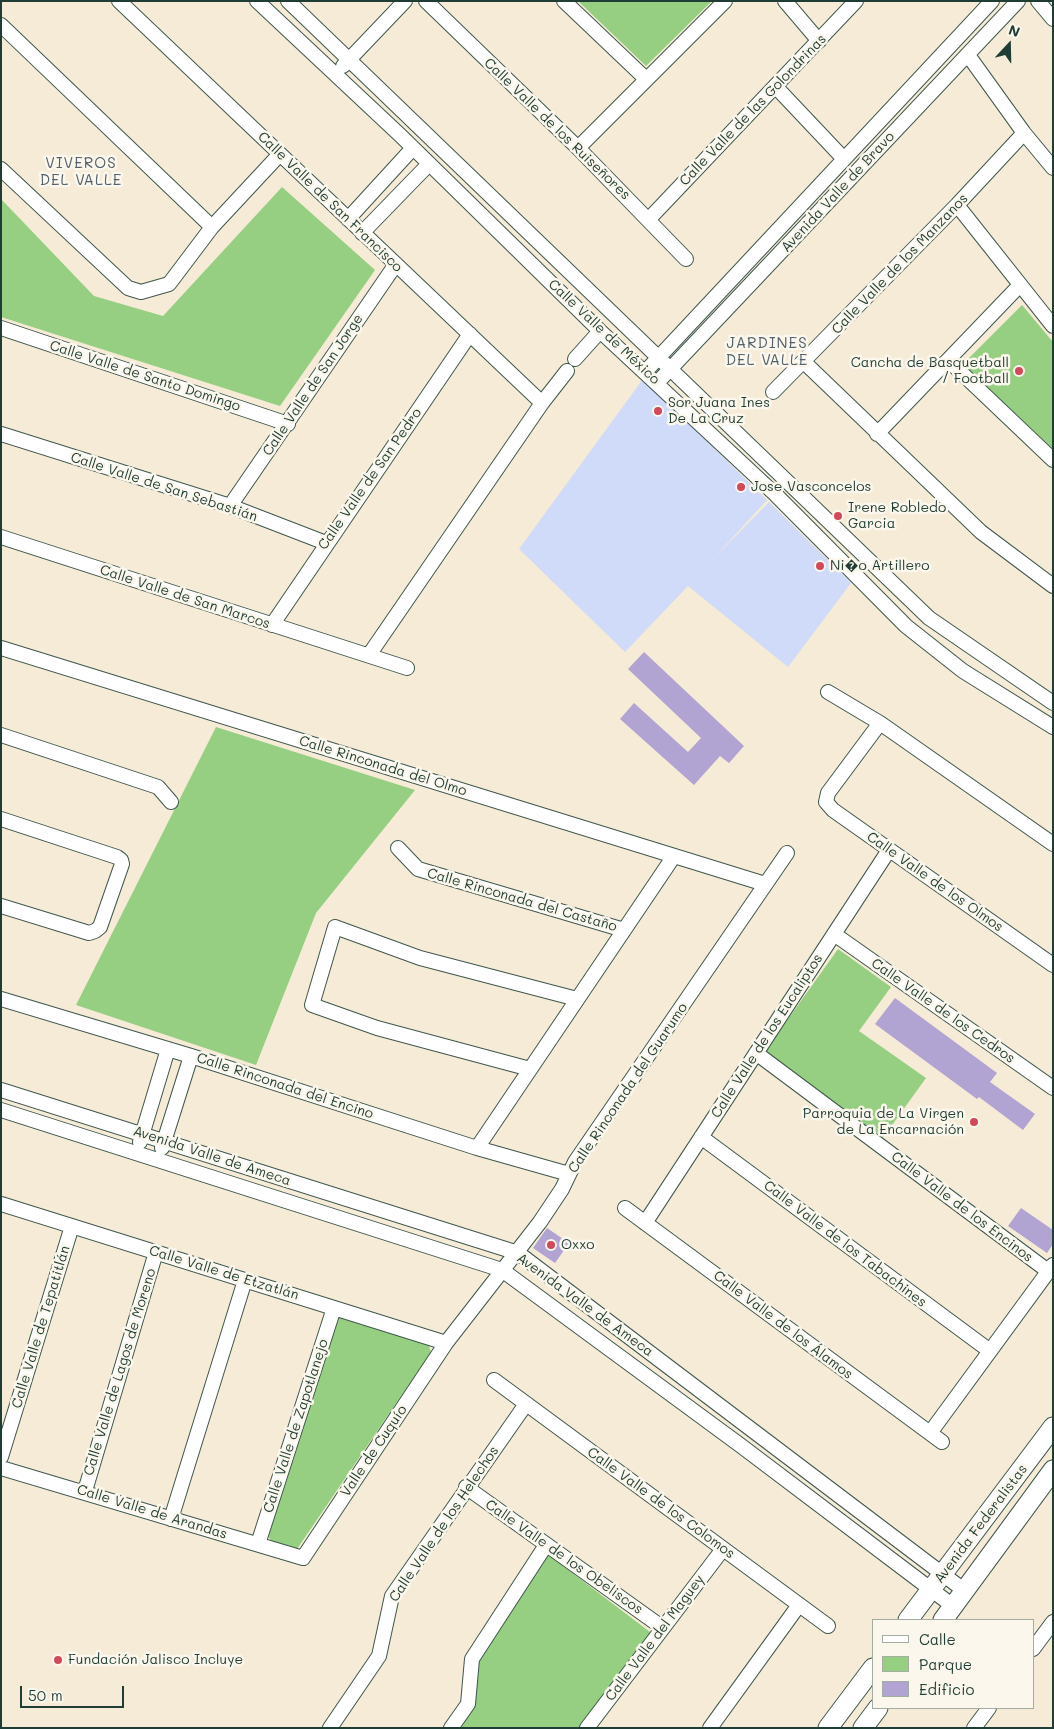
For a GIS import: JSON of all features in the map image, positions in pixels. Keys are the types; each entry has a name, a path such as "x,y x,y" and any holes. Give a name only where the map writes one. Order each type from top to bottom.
{"street":[{"name":"Calle Valle de San Francisco","path":"119,1 542,402"},
{"name":"Calle Valle de México","path":"256,1 336,74 600,330 783,501 906,626 963,671 1051,723"},
{"name":"Calle Valle de México","path":"288,1 929,618 1053,703"},
{"path":"336,74 405,1"},
{"name":"Calle Valle de los Ruiseñores","path":"426,1 578,148 686,258"},
{"path":"564,1 646,79"},
{"path":"578,148 725,1"},
{"path":"785,1 819,41"},
{"name":"Calle Valle de las Golondrinas","path":"649,219 856,1"},
{"name":"Avenida Valle de Bravo","path":"645,372 992,1"},
{"name":"Avenida Valle de Bravo","path":"657,382 1018,1"},
{"path":"1038,1 1053,20"},
{"path":"1,25 212,227"},
{"path":"968,55 1024,133 1053,168"},
{"path":"775,86 844,159"},
{"path":"401,136 414,122"},
{"name":"Calle Valle de los Manzanos","path":"773,392 805,363 958,205 1024,133"},
{"path":"348,219 413,148"},
{"path":"1,169 128,288 141,292 169,284 212,227 280,154"},
{"path":"362,233 429,164"},
{"path":"958,205 1019,286 1053,326"},
{"name":"Calle Valle de San Jorge","path":"230,506 396,264"},
{"path":"877,434 1019,286"},
{"name":"Calle Valle de Santo Domingo","path":"1,328 288,424"},
{"path":"575,359 600,330"},
{"name":"Calle Valle de San Pedro","path":"272,625 470,334"},
{"path":"949,361 1053,460"},
{"path":"805,363 877,434 982,532 1053,586"},
{"path":"370,655 542,402 567,371"},
{"name":"Calle Valle de San Sebastián","path":"2,436 230,506 326,543"},
{"name":"Calle Valle de San Marcos","path":"1,537 407,668"},
{"name":"Calle Rinconada del Olmo","path":"1,648 766,884"},
{"path":"828,692 880,723 1053,844"},
{"name":"Calle Valle de los Olmos","path":"880,723 828,793 826,802 833,810 1053,965"},
{"path":"1,735 158,787 170,802"},
{"path":"1,819 117,857 121,860 122,864 100,927 95,931 89,933 1,906"},
{"name":"Calle Rinconada del Castaño","path":"398,848 418,869 624,930"},
{"name":"Calle Valle de los Eucaliptos","path":"645,1223 889,850"},
{"name":"Calle Rinconada del Guarumo","path":"446,1343 502,1270 518,1254 787,853"},
{"path":"477,1148 674,856"},
{"path":"530,1069 377,1028 312,1005 335,927 420,958 578,999"},
{"name":"Calle Valle de los Cedros","path":"834,934 1053,1088"},
{"name":"Calle Rinconada del Encino","path":"1,999 168,1049 477,1148 570,1174"},
{"path":"137,1152 168,1049"},
{"name":"Calle Valle de los Encinos","path":"756,1054 1050,1268"},
{"path":"159,1159 190,1056"},
{"name":"Avenida Valle de Ameca","path":"1,1090 518,1254 965,1591"},
{"name":"Avenida Valle de Ameca","path":"1,1110 502,1270 732,1439 931,1590 948,1613"},
{"name":"Calle Valle de los Tabachines","path":"701,1137 990,1351"},
{"name":"Calle Valle de Etzatlán","path":"1,1204 446,1343"},
{"name":"Calle Valle de los Álamos","path":"625,1208 942,1442"},
{"name":"Calle Valle de Tepatitlán","path":"1,1457 72,1226"},
{"name":"Calle Valle de Lagos de Moreno","path":"85,1491 156,1252"},
{"path":"930,1433 1050,1268"},
{"path":"171,1519 245,1280"},
{"name":"Calle Valle de Zapotlanejo","path":"258,1544 334,1308"},
{"name":"Valle de Cuquío","path":"303,1558 446,1343"},
{"name":"Calle Valle de los Colomos","path":"494,1380 828,1626"},
{"name":"Calle Valle de los Helechos","path":"330,1728 379,1656 392,1596 466,1487 526,1404"},
{"name":"Avenida Federalistas","path":"909,1619 1053,1427"},
{"name":"Calle Valle de Arandas","path":"1,1468 85,1491 303,1558"},
{"name":"Avenida Federalistas","path":"948,1613 1053,1470"},
{"name":"Calle Valle de los Obeliscos","path":"466,1487 663,1628"},
{"path":"451,1728 468,1704 472,1659 546,1545"},
{"name":"Calle Valle del Maguey","path":"587,1728 723,1549"},
{"path":"710,1728 799,1605"},
{"path":"1034,1648 1053,1622"},
{"path":"828,1728 872,1669"},
{"path":"974,1728 988,1709"}],"shaded area":[{"path":"643,379 767,500 712,560 769,502 851,583 788,667 688,586 625,652 519,549"}],"green space":[{"path":"578,1 712,1 646,66"},
{"path":"282,187 375,270 280,406 1,317 1,199 94,296 163,316"},
{"path":"1022,305 1053,342 1053,452 960,367"},
{"path":"216,727 415,790 316,913 256,1065 76,1005"},
{"path":"838,949 891,987 859,1031 926,1078 882,1139 763,1054"},
{"path":"338,1312 427,1340 431,1352 295,1552 273,1544 267,1534"},
{"path":"546,1553 654,1635 581,1728 455,1728 475,1660"}],"building":[{"path":"644,652 744,746 729,763 720,756 694,785 620,719 634,703 688,752 701,738 628,669"},
{"path":"895,998 997,1073 990,1082 1035,1114 1023,1130 979,1097 977,1099 875,1024"},
{"path":"1021,1208 1053,1230 1053,1244 1047,1253 1008,1226"},
{"name":"Oxxo","path":"547,1228 569,1243 555,1263 533,1248"}],"place":[{"name":"Cancha de Basquetball / Football","path":"1019,371"},
{"name":"Sor Juana Ines De La Cruz","path":"658,411"},
{"name":"Jose Vasconcelos","path":"741,487"},
{"name":"Irene Robledo Garcia","path":"838,516"},
{"name":"Ni�o Artillero","path":"820,566"},
{"name":"Parroquia de La Virgen de La Encarnación","path":"974,1122"},
{"name":"Oxxo","path":"551,1245"},
{"name":"Fundación Jalisco Incluye","path":"58,1660"}],"district":[{"name":"VIVEROS DEL VALLE","path":"81,172"},
{"name":"JARDINES DEL VALLE","path":"767,352"}]}
